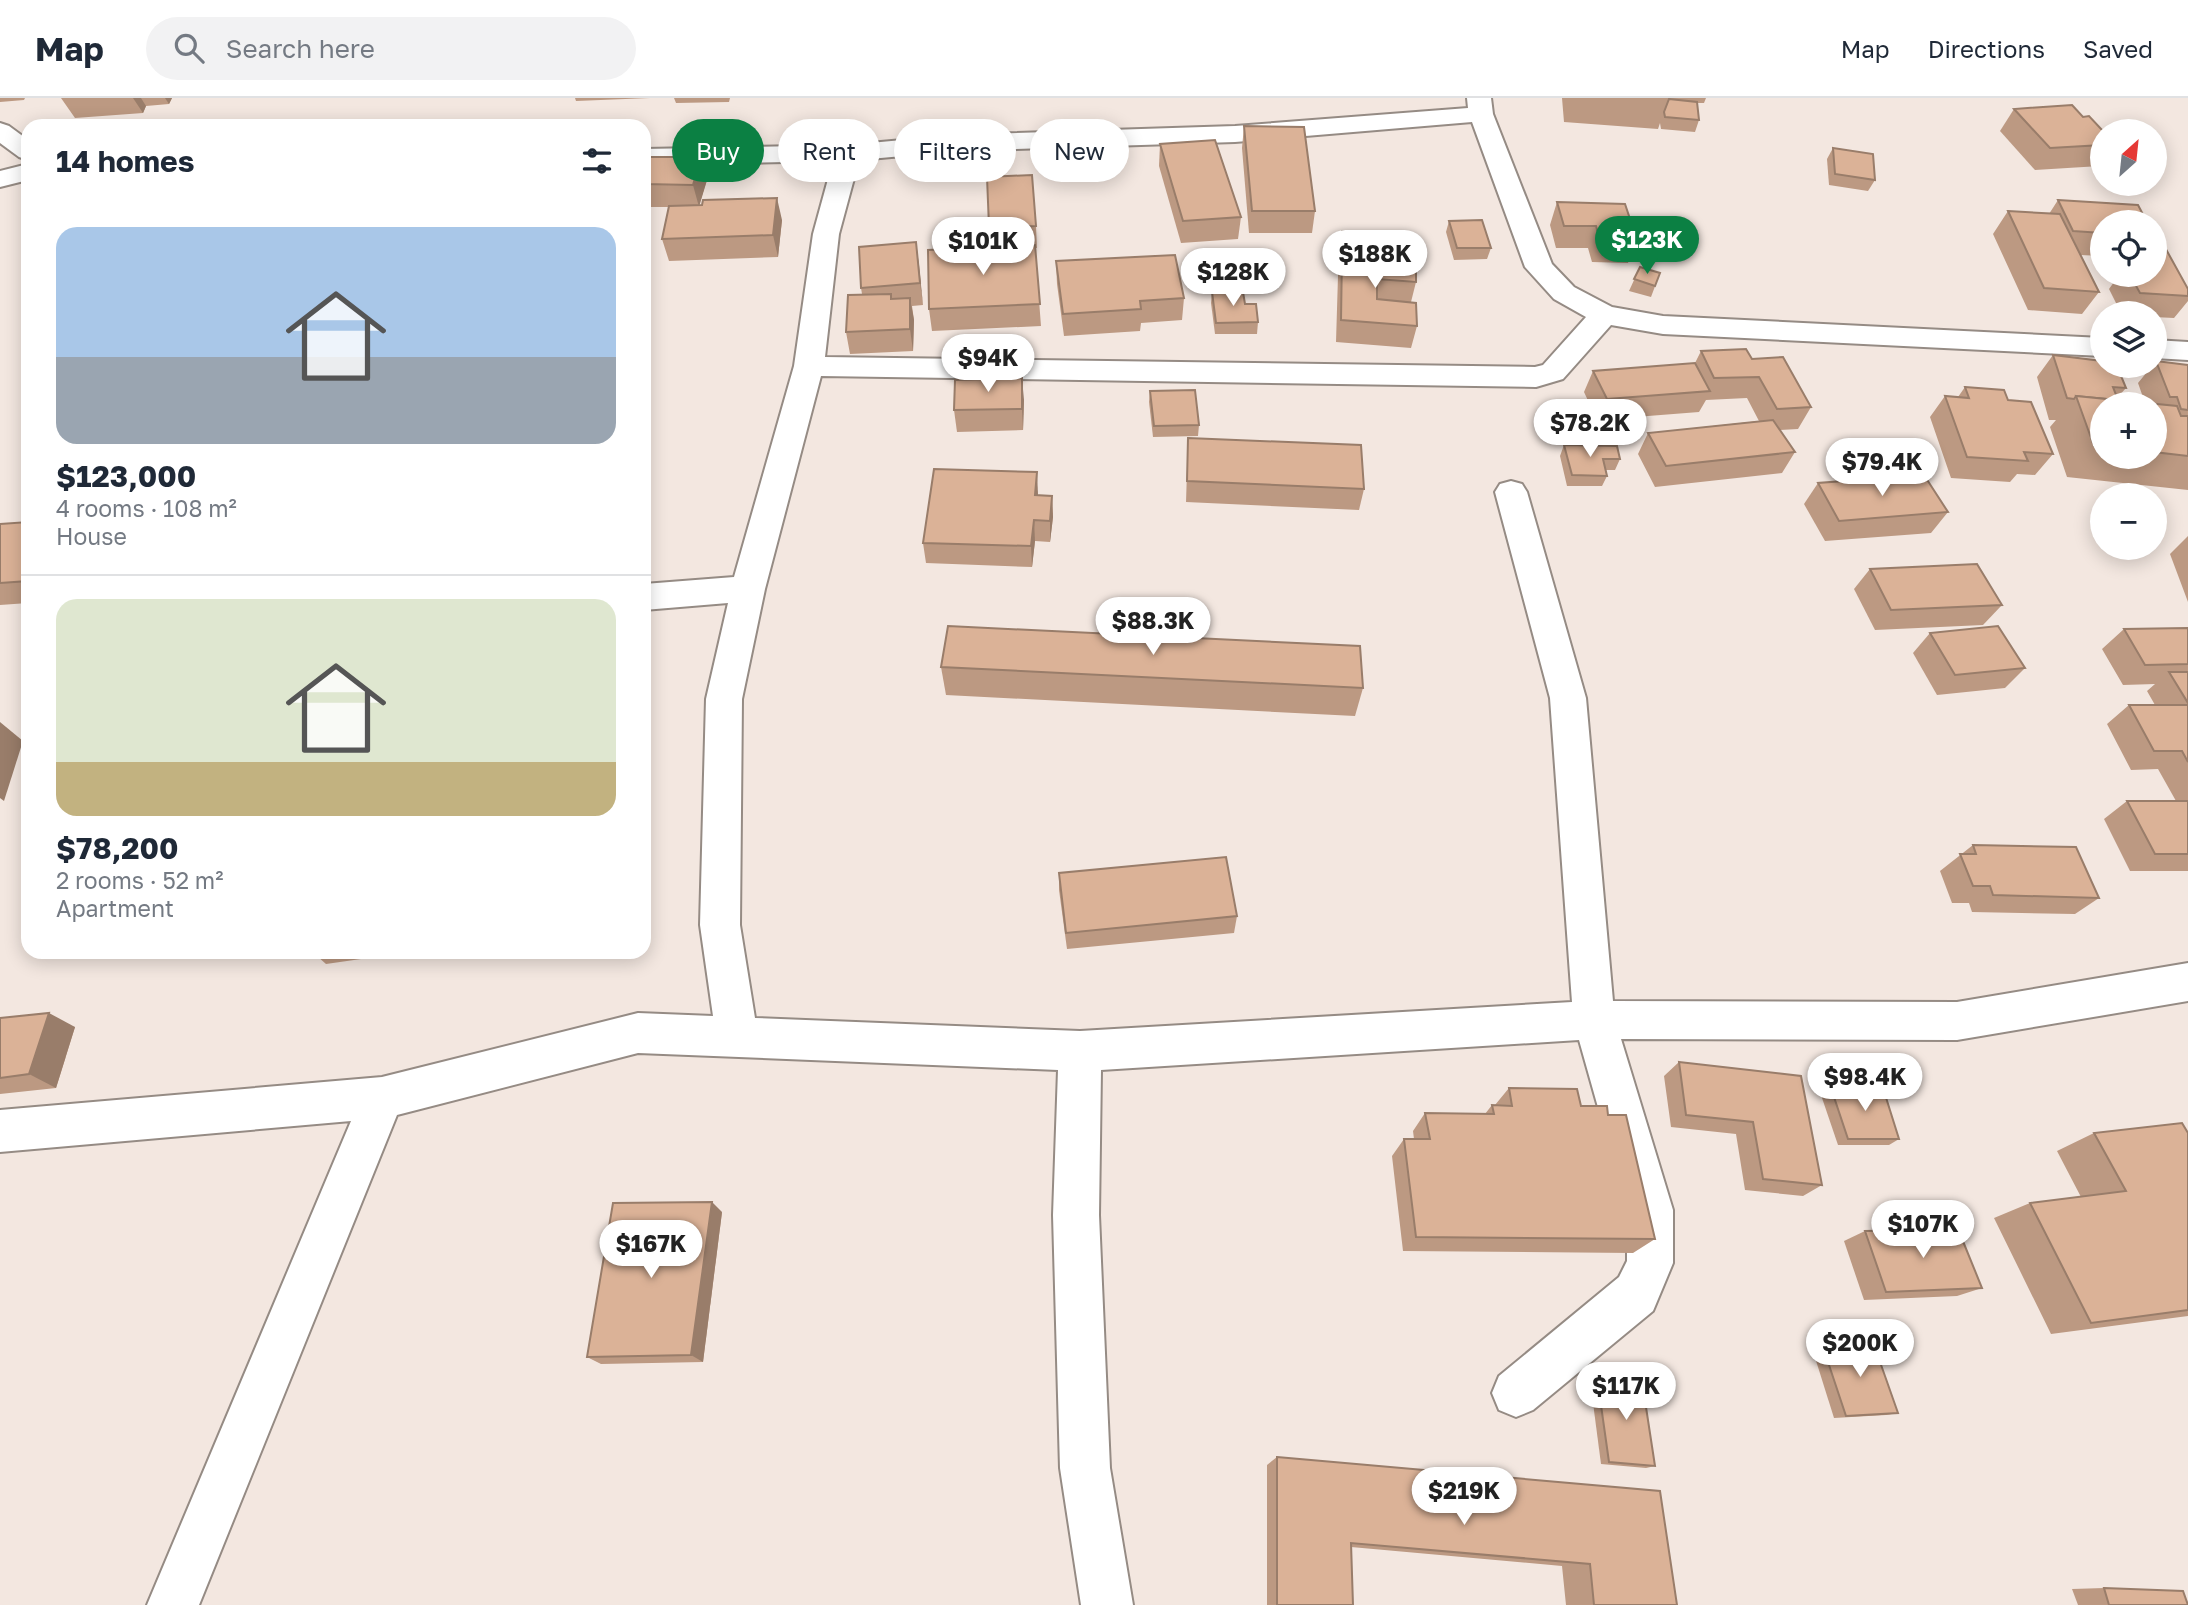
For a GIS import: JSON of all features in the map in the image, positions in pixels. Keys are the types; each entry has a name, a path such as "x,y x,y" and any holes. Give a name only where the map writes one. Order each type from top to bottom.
{"street":[{"path":"880,150 957,143 1235,134 1480,106 1539,267 1564,293 1604,315 1663,325 2090,346"},
{"path":"0,131 21,147"},
{"path":"651,157 778,154"},
{"path":"0,179 21,174"},
{"path":"737,1036 720,925 724,699 748,589 810,366 826,234 840,182"},
{"path":"810,366 1536,377 1553,372 1604,315"},
{"path":"2167,350 2188,351"},
{"path":"1511,492 1568,698 1594,1020 1650,1210 1650,1263 1636,1294 1516,1393"},
{"path":"651,596 748,589"},
{"path":"0,1132 382,1098 638,1033 1080,1051 1594,1020 1958,1021 2188,982"},
{"path":"1080,1051 1076,1215 1085,1468 1107,1605"},
{"path":"173,1605 382,1098"}],"building":[{"path":"1669,99 1697,102 1699,120 1665,117"},
{"path":"2072,105 2083,117 2089,116 2092,119 2090,146 2050,148 2014,109"},
{"path":"1244,126 1304,127 1315,211 1252,211"},
{"path":"1215,140 1241,217 1183,221 1160,144"},
{"path":"1833,148 1873,154 1875,180 1835,174"},
{"path":"651,157 672,157 672,182 694,182 693,185 651,184"},
{"path":"1030,175 1036,226 989,227 987,182 1016,182 1016,176"},
{"path":"777,198 773,235 662,239 669,206 702,205 703,200"},
{"path":"2058,200 2138,205 2141,210 2090,210 2090,232 2073,231"},
{"path":"1557,202 1625,204 1637,240 1600,240 1596,226 1564,226"},
{"path":"2008,211 2060,214 2090,274 2090,287 2096,287 2099,292 2044,288"},
{"path":"1482,220 1491,248 1457,248 1449,221"},
{"path":"1342,231 1384,234 1383,257 1342,254 1341,261"},
{"path":"916,242 920,283 861,288 859,247"},
{"path":"1035,245 1040,304 929,309 928,250 968,246"},
{"path":"2167,251 2188,289 2188,296 2140,293 2137,287 2167,287"},
{"path":"1342,254 1416,260 1416,282 1377,279 1377,299 1416,303 1417,326 1341,320"},
{"path":"1175,255 1184,298 1140,301 1141,309 1063,314 1056,261"},
{"path":"1640,267 1660,273 1655,286 1634,279"},
{"path":"1212,292 1243,292 1245,304 1256,304 1258,322 1216,323"},
{"path":"891,294 891,299 910,298 910,329 846,332 848,295"},
{"path":"1746,349 1752,359 1783,357 1811,407 1777,409 1759,377 1714,378 1701,351"},
{"path":"2053,355 2090,360 2090,378 2122,378 2126,388 2113,387 2115,392 2090,392 2090,397 2067,398"},
{"path":"2167,362 2188,365 2188,410 2181,409 2177,397 2170,397 2163,378 2167,378"},
{"path":"1695,363 1710,391 1607,399 1593,371"},
{"path":"1022,378 1022,409 954,410 955,380"},
{"path":"1965,387 2004,390 2008,400 2031,402 2053,454 2024,452 2028,461 1967,457 1945,396 1969,398"},
{"path":"1195,390 1199,425 1154,426 1150,391"},
{"path":"2076,396 2090,397 2090,435"},
{"path":"2167,405 2177,406 2181,416 2188,416 2188,456 2167,454"},
{"path":"1773,420 1795,452 1666,466 1648,433"},
{"path":"1188,438 1361,445 1364,489 1187,481"},
{"path":"1564,445 1617,446 1620,459 1603,459 1607,476 1572,475"},
{"path":"934,469 1037,472 1035,495 1052,496 1050,521 1034,520 1031,546 923,543"},
{"path":"1924,475 1948,512 1839,521 1818,483"},
{"path":"21,522 21,582 0,583 0,524"},
{"path":"1977,564 2002,605 1891,610 1870,569"},
{"path":"948,626 1360,646 1363,688 941,667"},
{"path":"1998,626 2025,668 1955,675 1930,633"},
{"path":"2188,628 2188,664 2145,665 2124,629"},
{"path":"2169,672 2188,672 2188,703"},
{"path":"2129,705 2188,705 2188,762 2182,751 2154,751"},
{"path":"2127,801 2188,801 2188,854 2155,854"},
{"path":"1973,845 2076,847 2099,898 1993,895 1990,886 1973,886 1960,854 1976,854"},
{"path":"1226,857 1237,916 1066,933 1059,873"},
{"path":"49,1013 29,1074 0,1078 0,1018"},
{"path":"1679,1062 1801,1076 1822,1185 1763,1179 1753,1122 1686,1115"},
{"path":"1509,1088 1577,1089 1581,1106 1607,1106 1608,1115 1626,1115 1655,1239 1416,1237 1404,1139 1430,1139 1425,1113 1494,1114 1492,1105 1512,1106"},
{"path":"1831,1088 1883,1088 1899,1139 1848,1139"},
{"path":"2182,1123 2188,1133 2188,1310 2091,1323 2030,1203 2126,1191 2094,1133"},
{"path":"712,1202 691,1355 587,1357 613,1203"},
{"path":"1958,1229 1982,1288 1886,1292 1865,1231"},
{"path":"1873,1342 1898,1413 1846,1416 1822,1344"},
{"path":"1597,1377 1642,1381 1655,1466 1609,1462"},
{"path":"1277,1457 1660,1491 1677,1605 1594,1605 1590,1564 1351,1543 1353,1605 1277,1605"},
{"path":"2104,1588 2183,1591 2188,1605 2109,1605"}]}
